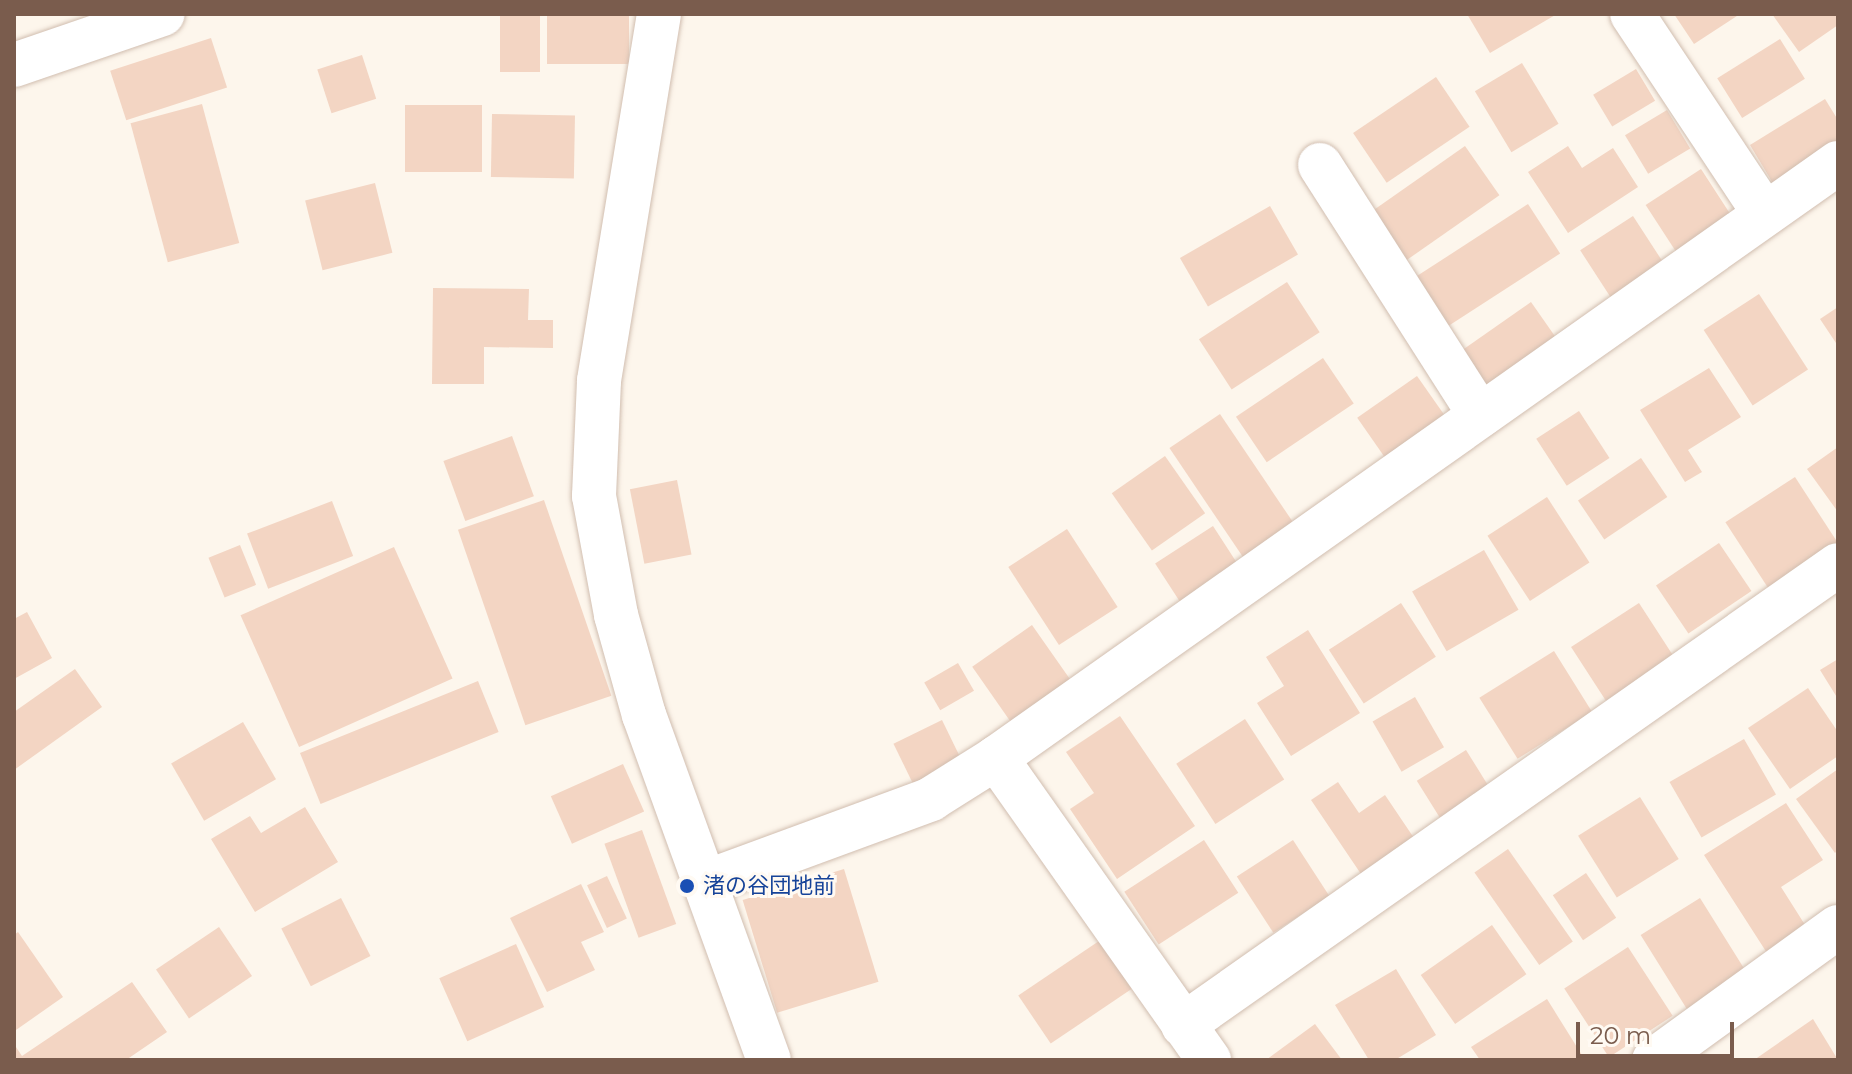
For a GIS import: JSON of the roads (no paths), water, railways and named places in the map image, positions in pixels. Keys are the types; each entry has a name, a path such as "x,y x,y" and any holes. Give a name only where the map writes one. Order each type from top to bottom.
{"street":[{"path":"14,65 163,14"},
{"path":"659,14 599,381 594,496 627,659 769,1060"},
{"path":"1632,14 1765,214"},
{"path":"1320,165 1480,415"},
{"path":"706,882 931,799 996,758 1765,214 1836,168"},
{"path":"1183,1025 1838,565"},
{"path":"996,758 1209,1060"},
{"path":"1654,1060 1838,927"}],"place":[{"name":"渚の谷団地前","path":"687,886"}]}
